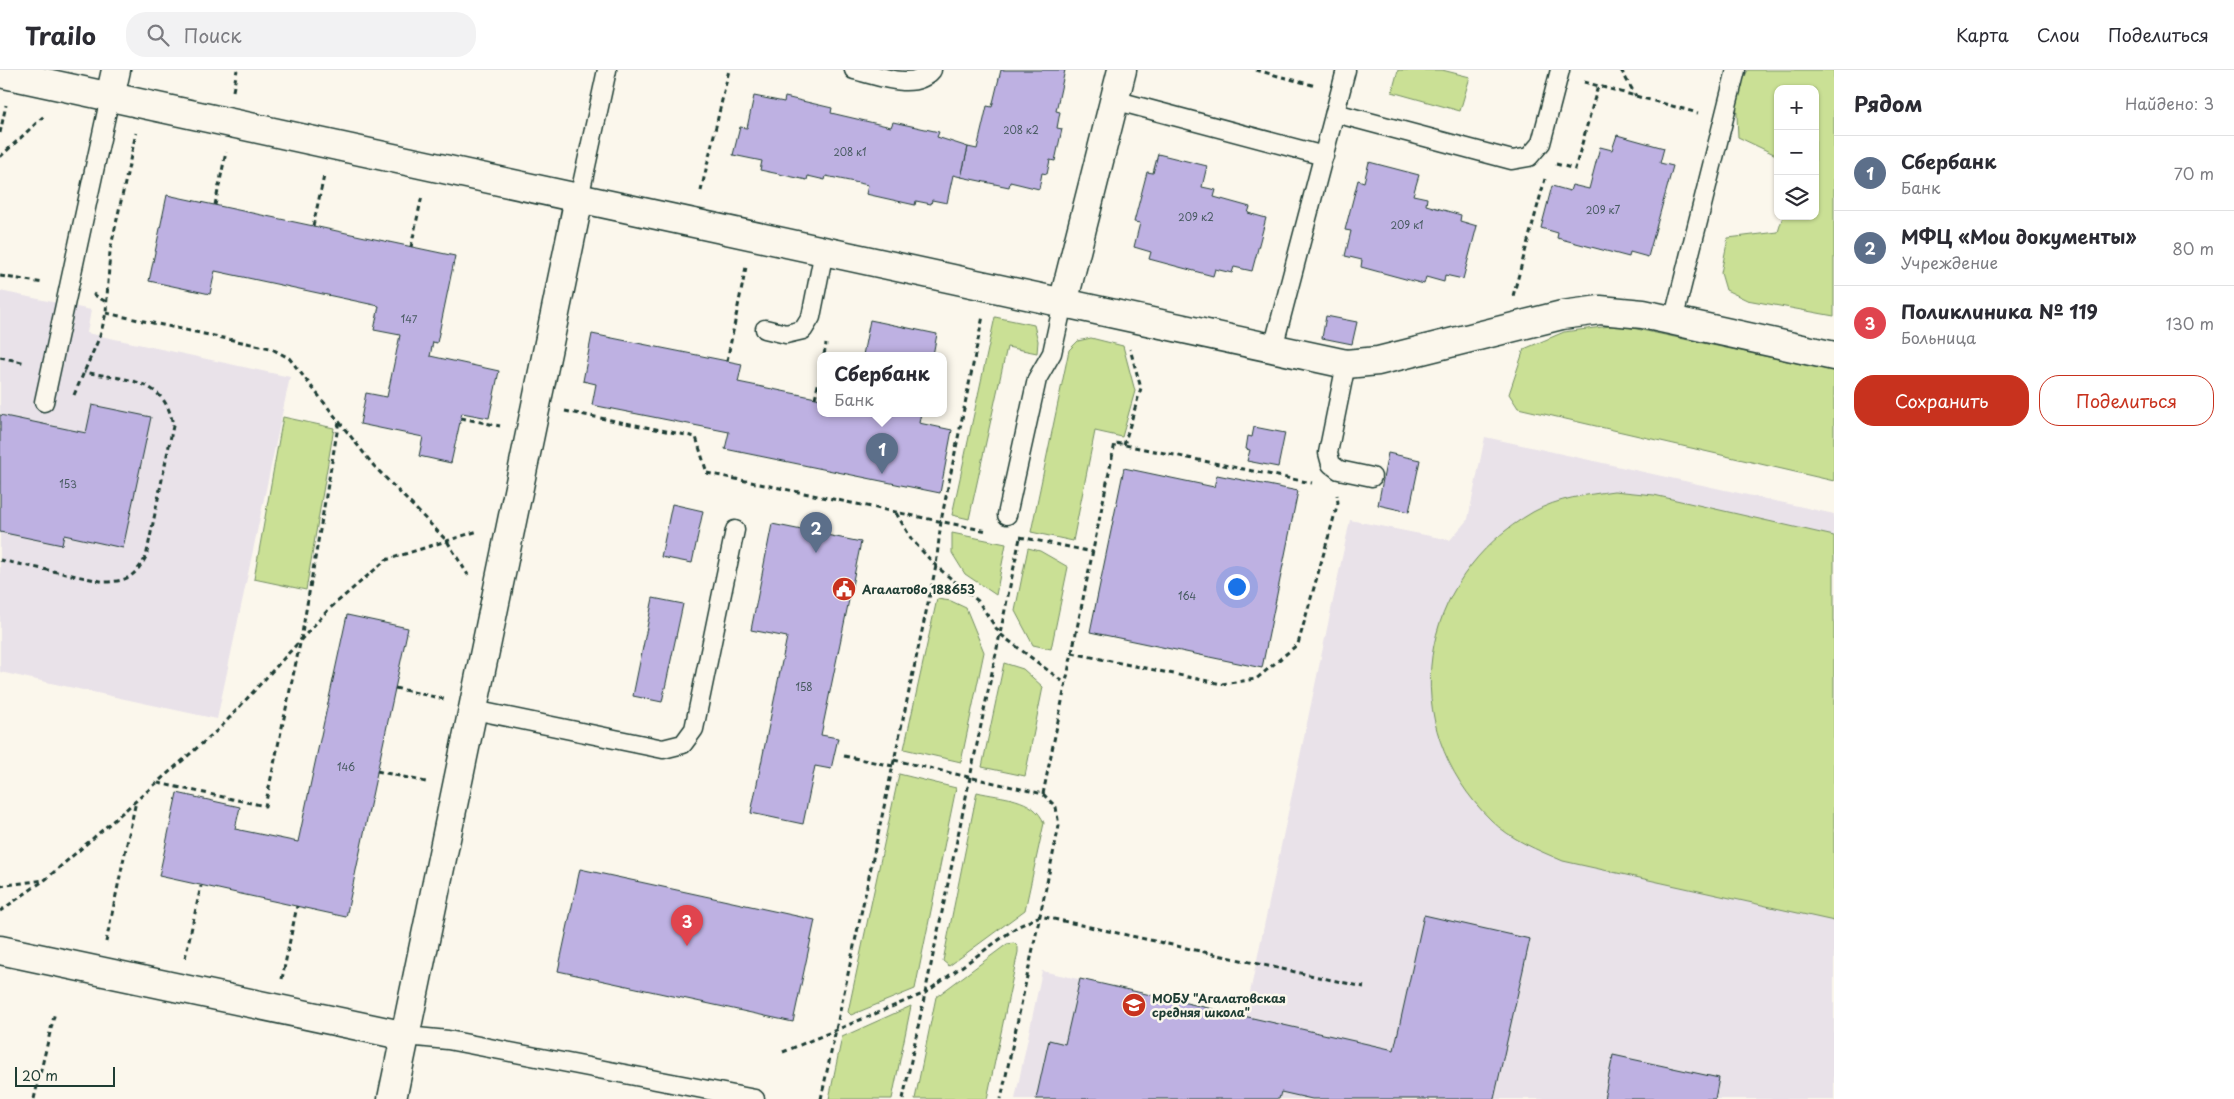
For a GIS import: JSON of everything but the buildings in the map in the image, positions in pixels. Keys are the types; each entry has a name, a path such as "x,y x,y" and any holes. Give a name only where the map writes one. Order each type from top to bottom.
{"street":[{"path":"110,97 116,70"},
{"path":"1063,303 1122,70"},
{"path":"0,73 1346,364 1378,361 1562,314 1600,310 1643,314 1834,356"},
{"path":"392,1099 579,198"},
{"path":"0,950 406,1036"}],"lane":[{"path":"579,198 607,70"},
{"path":"854,70 909,82 926,78 932,70"},
{"path":"1273,348 1346,70"},
{"path":"1673,321 1736,70"},
{"path":"1335,113 1512,160 1529,157 1541,143 1560,73"},
{"path":"44,402 110,97"},
{"path":"1114,100 1324,156"},
{"path":"765,329 786,334 802,330 811,317 824,251"},
{"path":"1007,515 1037,379 1052,353 1063,303"},
{"path":"1346,364 1328,453 1331,464 1340,470 1372,477"},
{"path":"474,710 663,749 683,744 694,729 735,530"},
{"path":"406,1036 448,1040 755,1099"}],"path":[{"path":"701,191 729,70"},
{"path":"1256,70 1340,93"},
{"path":"1621,70 1636,96"},
{"path":"1560,73 1598,86 1724,120"},
{"path":"1529,157 1576,169 1598,86"},
{"path":"0,134 7,100"},
{"path":"0,157 51,109"},
{"path":"44,402 72,400 100,336 106,313 110,250 137,127"},
{"path":"215,205 227,146"},
{"path":"1512,300 1549,162"},
{"path":"313,226 326,167"},
{"path":"411,247 424,187"},
{"path":"727,362 746,265"},
{"path":"821,1099 936,566 941,521 984,306"},
{"path":"106,313 270,348 289,358 374,466 447,541 473,582"},
{"path":"1124,445 1141,388 1130,348 1136,319"},
{"path":"0,560 106,582 123,581 138,571 146,557 173,426 171,410 161,395 148,385 84,372"},
{"path":"816,398 817,393"},
{"path":"536,405 696,437 707,473 994,532"},
{"path":"461,418 503,426"},
{"path":"157,782 265,806 301,639 339,421"},
{"path":"1043,794 1115,443 1336,488"},
{"path":"1072,653 1222,684 1256,679 1298,644 1338,503 1336,488 1340,470"},
{"path":"896,512 912,540 936,566 978,601 1000,634 1066,684"},
{"path":"0,911 46,879 221,727 329,609 386,560 482,530"},
{"path":"1012,536 1093,552"},
{"path":"904,1099 1020,537"},
{"path":"395,688 446,699"},
{"path":"844,756 893,766"},
{"path":"894,760 1043,794 1056,807 1059,826 1002,1099"},
{"path":"377,771 429,782"},
{"path":"106,943 136,801"},
{"path":"0,886 46,879"},
{"path":"184,960 201,886"},
{"path":"282,980 297,906"},
{"path":"783,1052 925,993 1016,927 1040,916 1364,987"},
{"path":"34,1099 55,1012"}],"shaded area":[{"path":"0,291 91,310 87,333 290,377 217,719 0,672"},
{"path":"1485,437 1834,514 1834,1099 1015,1099 1042,971 1245,1016 1350,520 1450,540 1468,519"}],"green space":[{"path":"1398,70 1442,70 1470,77 1460,111 1392,92"},
{"path":"1748,70 1834,70 1834,316 1747,300 1726,290 1721,273 1728,238 1778,232 1782,220 1819,220 1819,85 1774,85 1774,154 1738,137 1736,94"},
{"path":"995,317 1034,325 1038,341 1037,353 1007,347 969,519 952,515"},
{"path":"1618,325 1834,371 1834,481 1518,408 1509,394 1524,349 1564,332"},
{"path":"1091,338 1123,346 1135,391 1122,437 1095,431 1073,541 1031,532 1069,350 1078,341"},
{"path":"283,417 334,428 306,590 254,579"},
{"path":"1614,491 1654,495 1834,536 1834,921 1563,861 1525,844 1499,827 1460,782 1440,741 1431,698 1432,656 1443,614 1464,575 1494,541 1533,512 1562,500"},
{"path":"952,533 1006,544 996,595 965,574 952,553"},
{"path":"1028,548 1040,551 1068,567 1051,649 1033,645 1015,611"},
{"path":"937,599 951,601 966,608 984,652 961,762 904,749"},
{"path":"1004,663 1023,669 1043,687 1025,776 982,767"},
{"path":"899,774 956,788 915,989 851,1015 848,1012"},
{"path":"977,792 1025,803 1039,814 1044,823 1025,910 949,966 943,961"},
{"path":"1014,943 1018,947 1018,952 987,1099 915,1099 936,997 1007,944"},
{"path":"911,1006 892,1099 829,1099 842,1037"}],"place":[{"name":"Сбербанк","path":"882,474"},
{"name":"МФЦ «Мои документы»","path":"816,553"},
{"name":"Агалатово 188653","path":"844,589"},
{"name":"Поликлиника № 119","path":"687,946"},
{"name":"МОБУ \"Агалатовская средняя школа\"","path":"1134,1005"}]}
